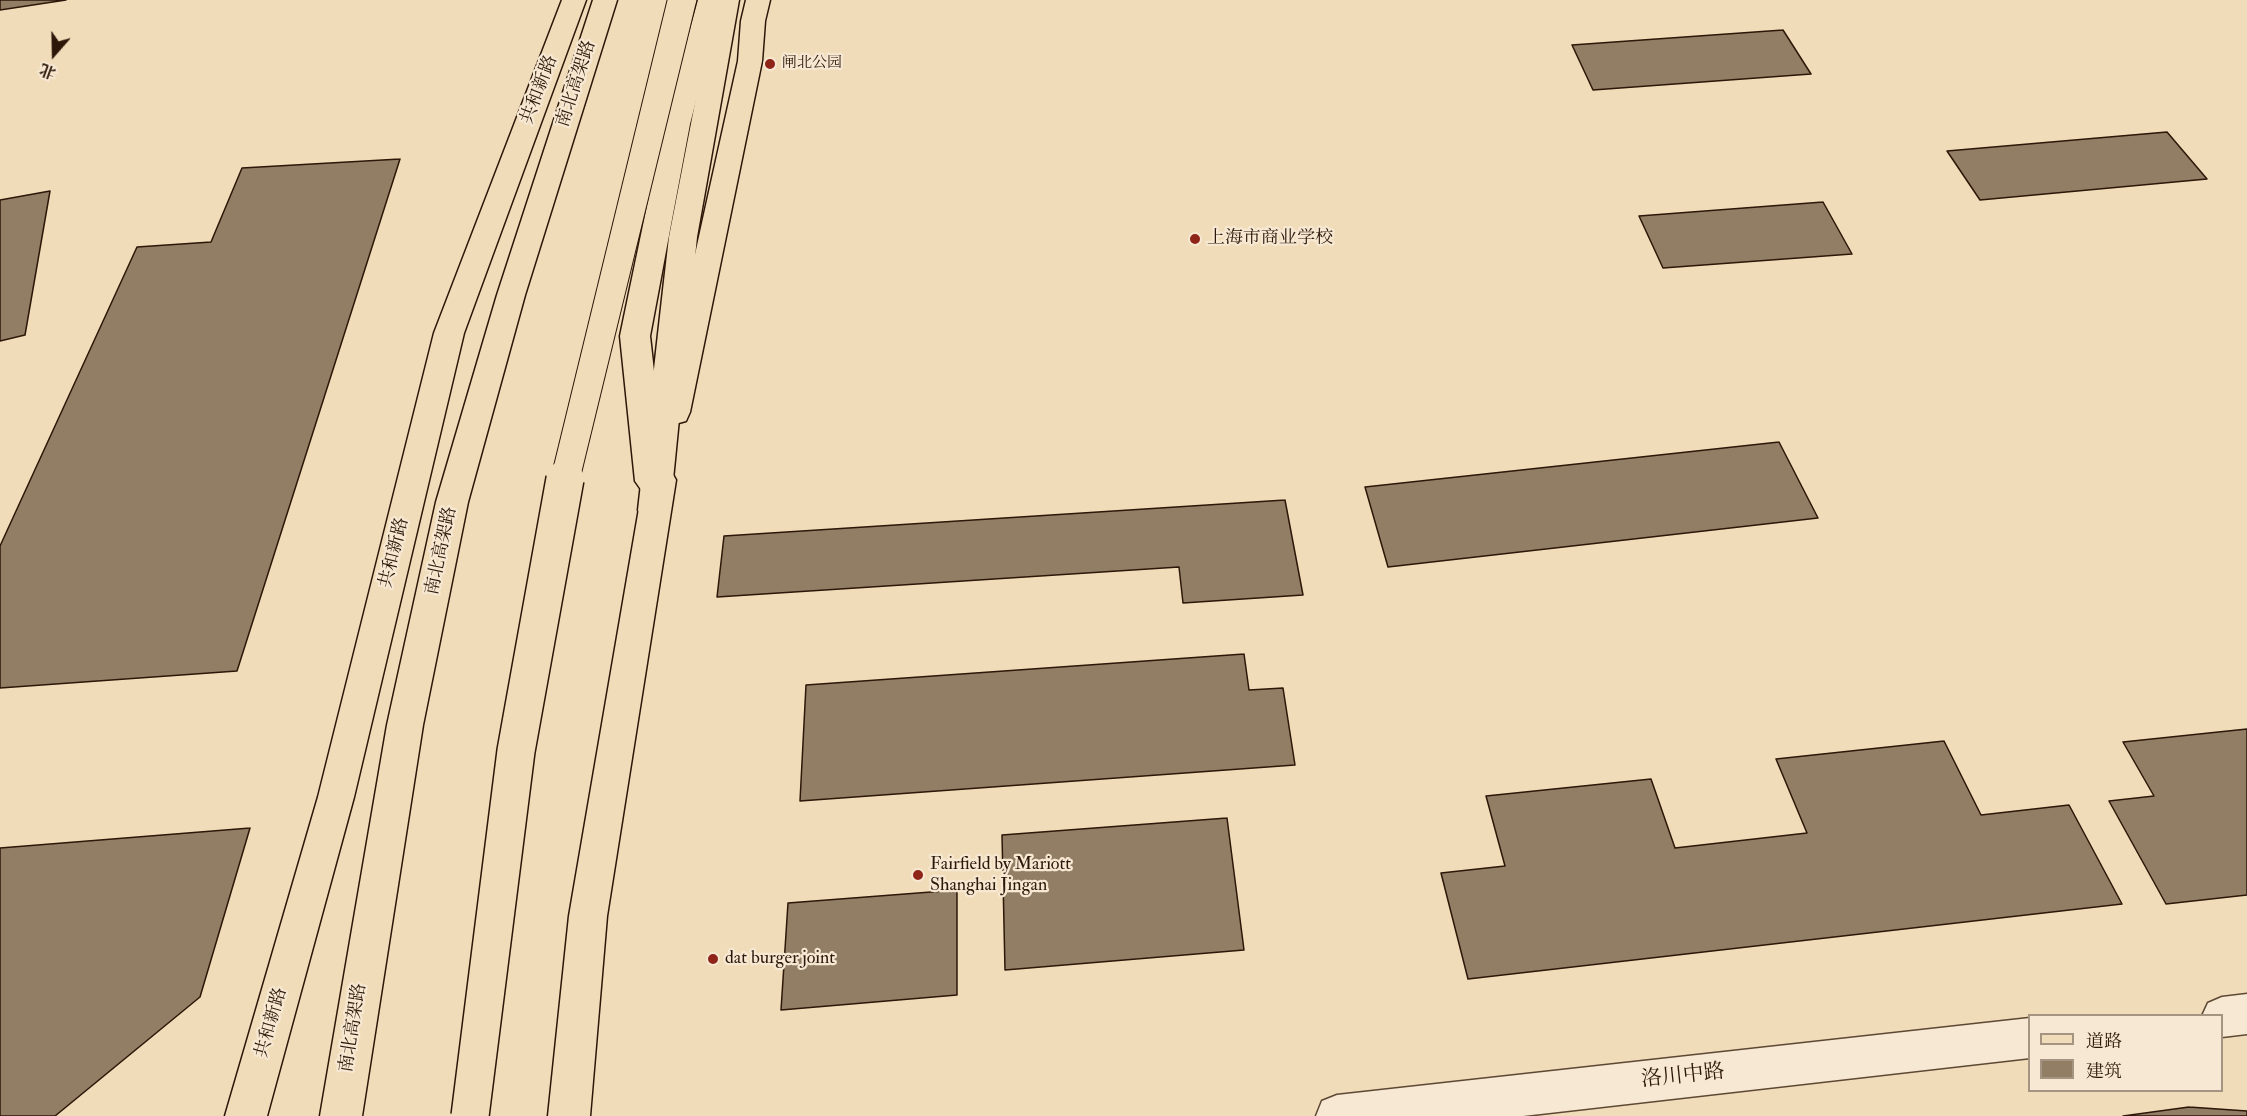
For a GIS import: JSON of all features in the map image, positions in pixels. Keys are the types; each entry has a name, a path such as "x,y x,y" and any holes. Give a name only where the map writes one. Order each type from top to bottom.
{"main road":[{"name":"共和新路","path":"246,1116 336,797 449,333 574,0"},
{"name":"南北高架路","path":"341,1116 348,1059 405,725 452,502 511,295 605,0"},
{"path":"470,1116 516,751 570,453 682,0"},
{"path":"654,510 635,336 678,124 710,0"},
{"path":"654,510 683,237 726,0"},
{"path":"569,1116 588,916 654,510 750,61 753,21 758,0"},
{"path":"333,1116 348,1059"}],"street":[{"path":"2223,1017 2247,1014"},
{"name":"洛川中路","path":"1337,1116 2028,1038"}],"building":[{"path":"0,0 66,0 0,10"},
{"path":"1783,30 1811,74 1593,90 1572,45"},
{"path":"2167,132 2207,179 1980,200 1947,151"},
{"path":"400,159 237,671 0,688 0,546 137,247 211,242 242,168"},
{"path":"50,191 25,335 0,341 0,200"},
{"path":"1823,202 1852,254 1663,268 1639,216"},
{"path":"1779,442 1818,518 1388,567 1365,487"},
{"path":"1285,500 1303,595 1183,603 1179,567 717,597 724,536"},
{"path":"1244,654 1249,690 1283,688 1295,765 800,801 806,685"},
{"path":"2247,729 2247,895 2166,904 2109,801 2154,796 2123,742"},
{"path":"1944,741 1981,815 2069,805 2122,904 1468,979 1441,873 1505,866 1486,796 1651,779 1675,848 1807,833 1776,759"},
{"path":"1227,818 1244,950 1005,970 1002,835"},
{"path":"250,828 200,997 55,1116 0,1116 0,848"},
{"path":"957,890 957,995 781,1010 788,903"},
{"path":"2189,1107 2247,1111 2247,1116 2123,1116"}],"place":[{"name":"闸北公园","path":"770,64"},
{"name":"上海市商业学校","path":"1195,239"},
{"name":"Fairfield by Mariott Shanghai Jingan","path":"918,875"},
{"name":"dat burger joint","path":"713,959"}]}
